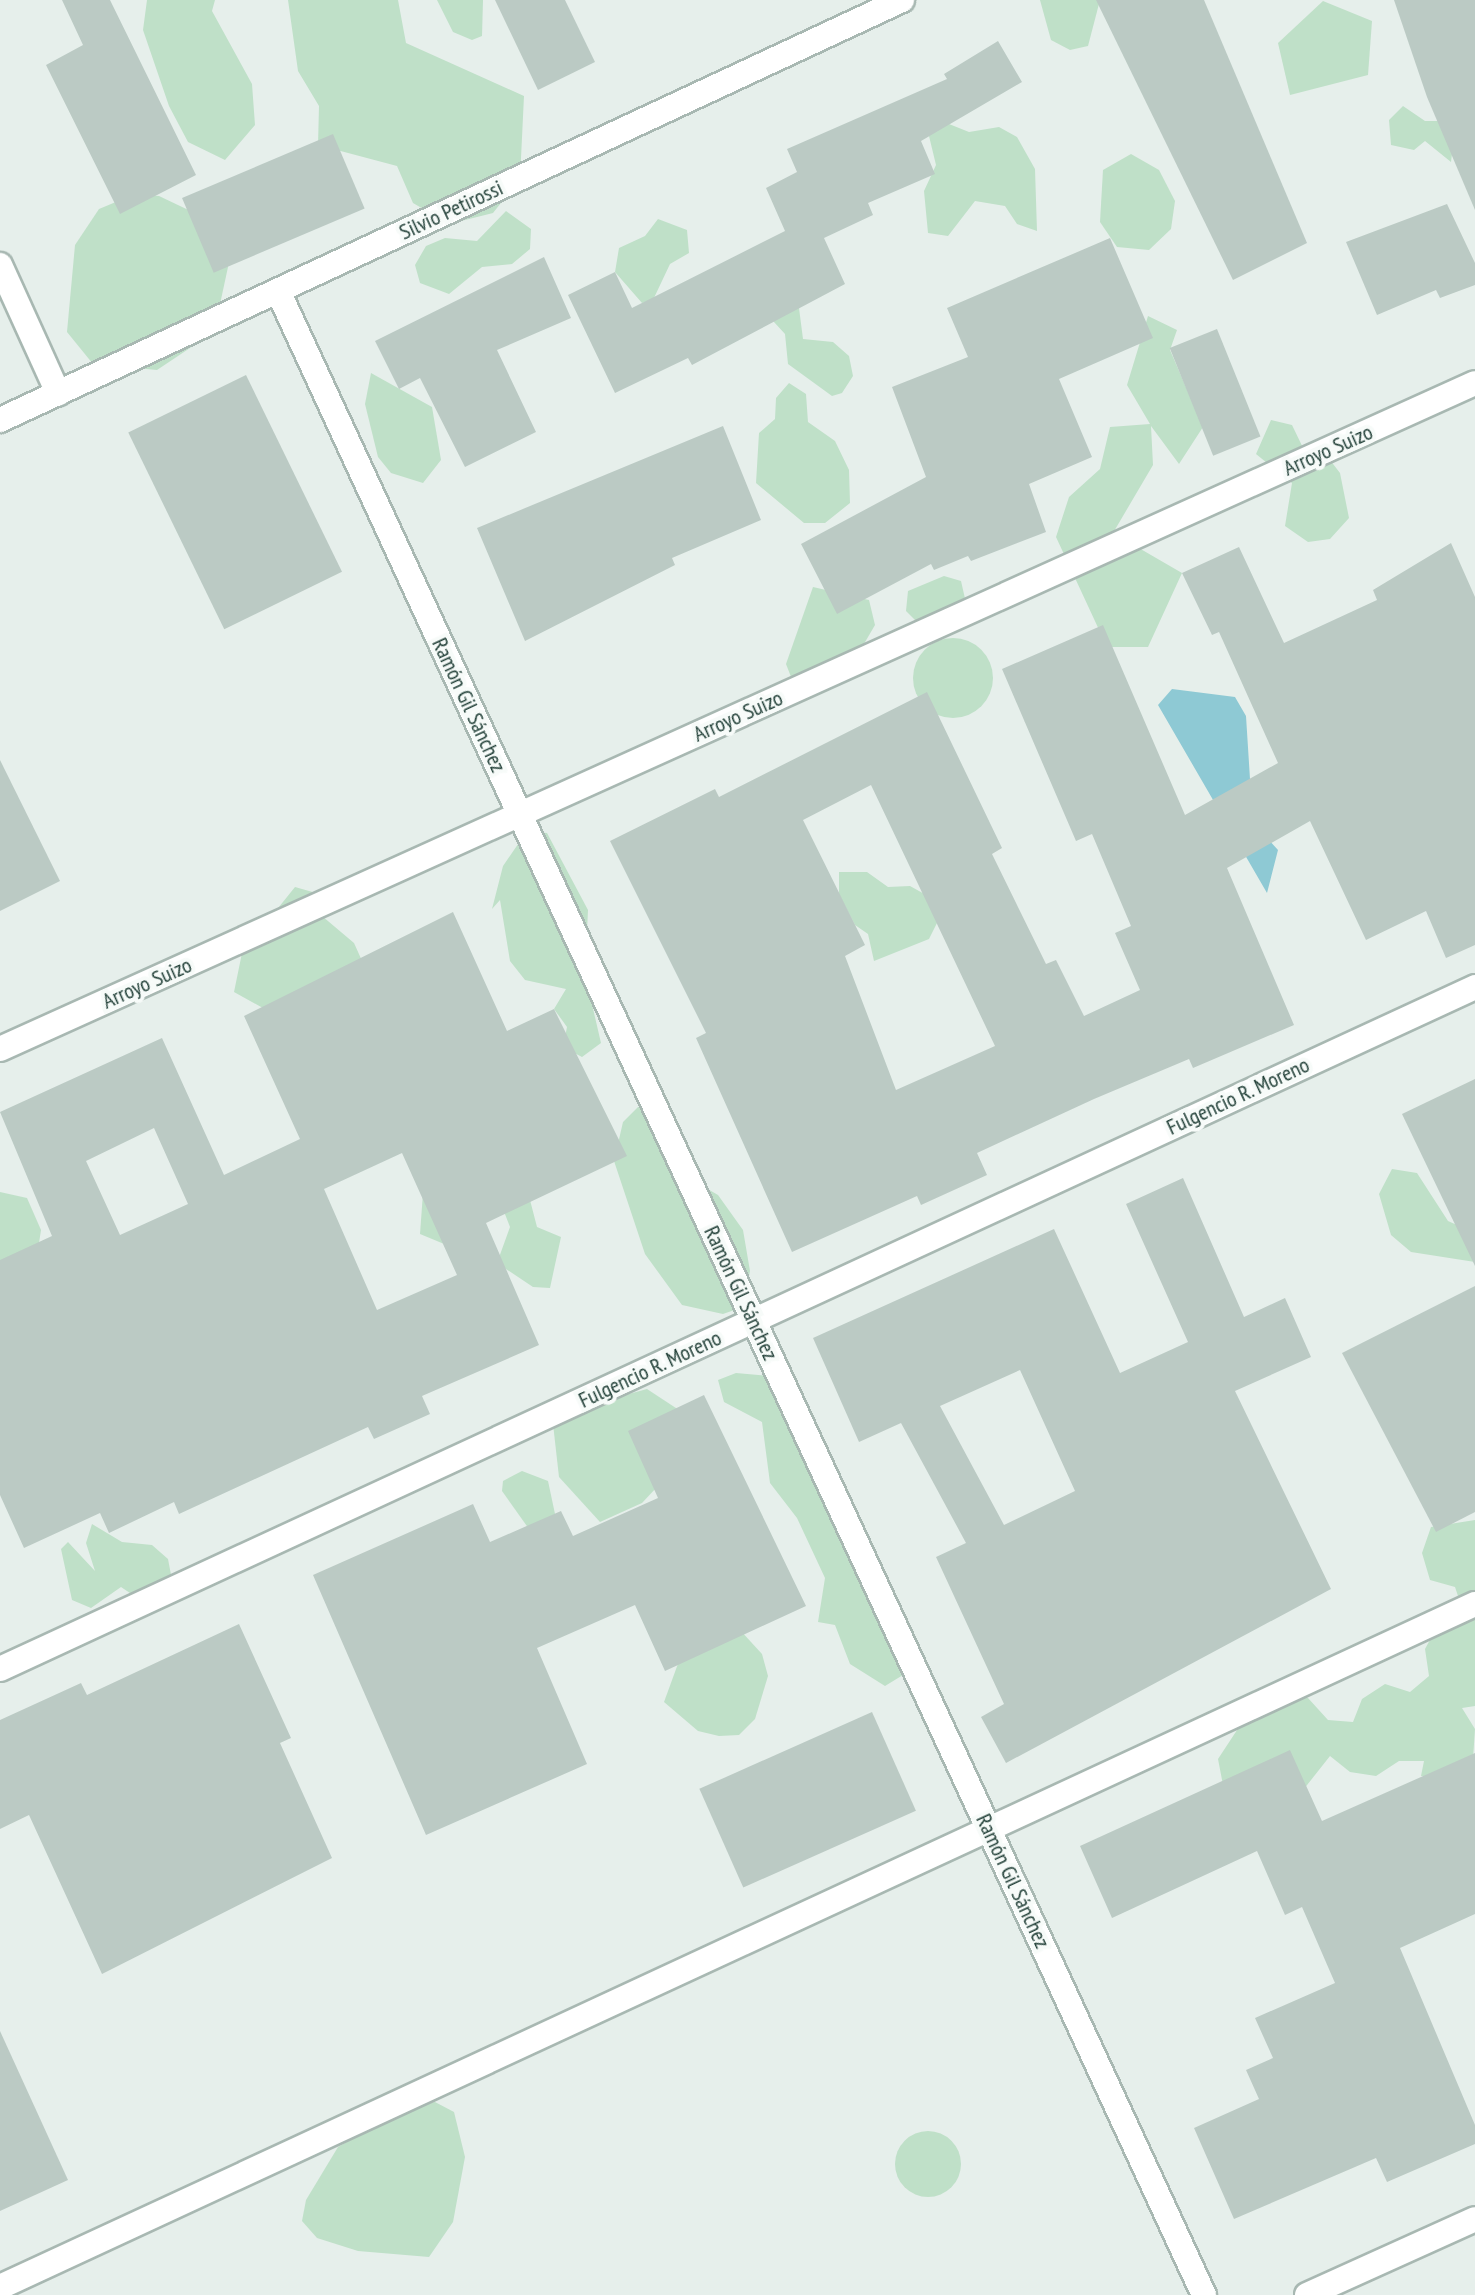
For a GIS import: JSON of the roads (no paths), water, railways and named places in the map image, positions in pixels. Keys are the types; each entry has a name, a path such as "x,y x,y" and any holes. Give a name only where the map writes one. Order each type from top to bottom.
{"street":[{"name":"Silvio Petirossi","path":"0,420 902,0"},
{"path":"0,265 58,393"},
{"name":"Ramón Gil Sánchez","path":"278,291 1204,2295"},
{"name":"Arroyo Suizo","path":"0,1049 1475,383"},
{"name":"Fulgencio R. Moreno","path":"0,1669 1475,987"},
{"path":"0,2287 1475,1604"},
{"path":"1307,2295 1475,2219"}],"water":[{"path":"1172,689 1235,697 1246,716 1250,779 1234,802 1278,850 1267,893 1158,705"}]}
